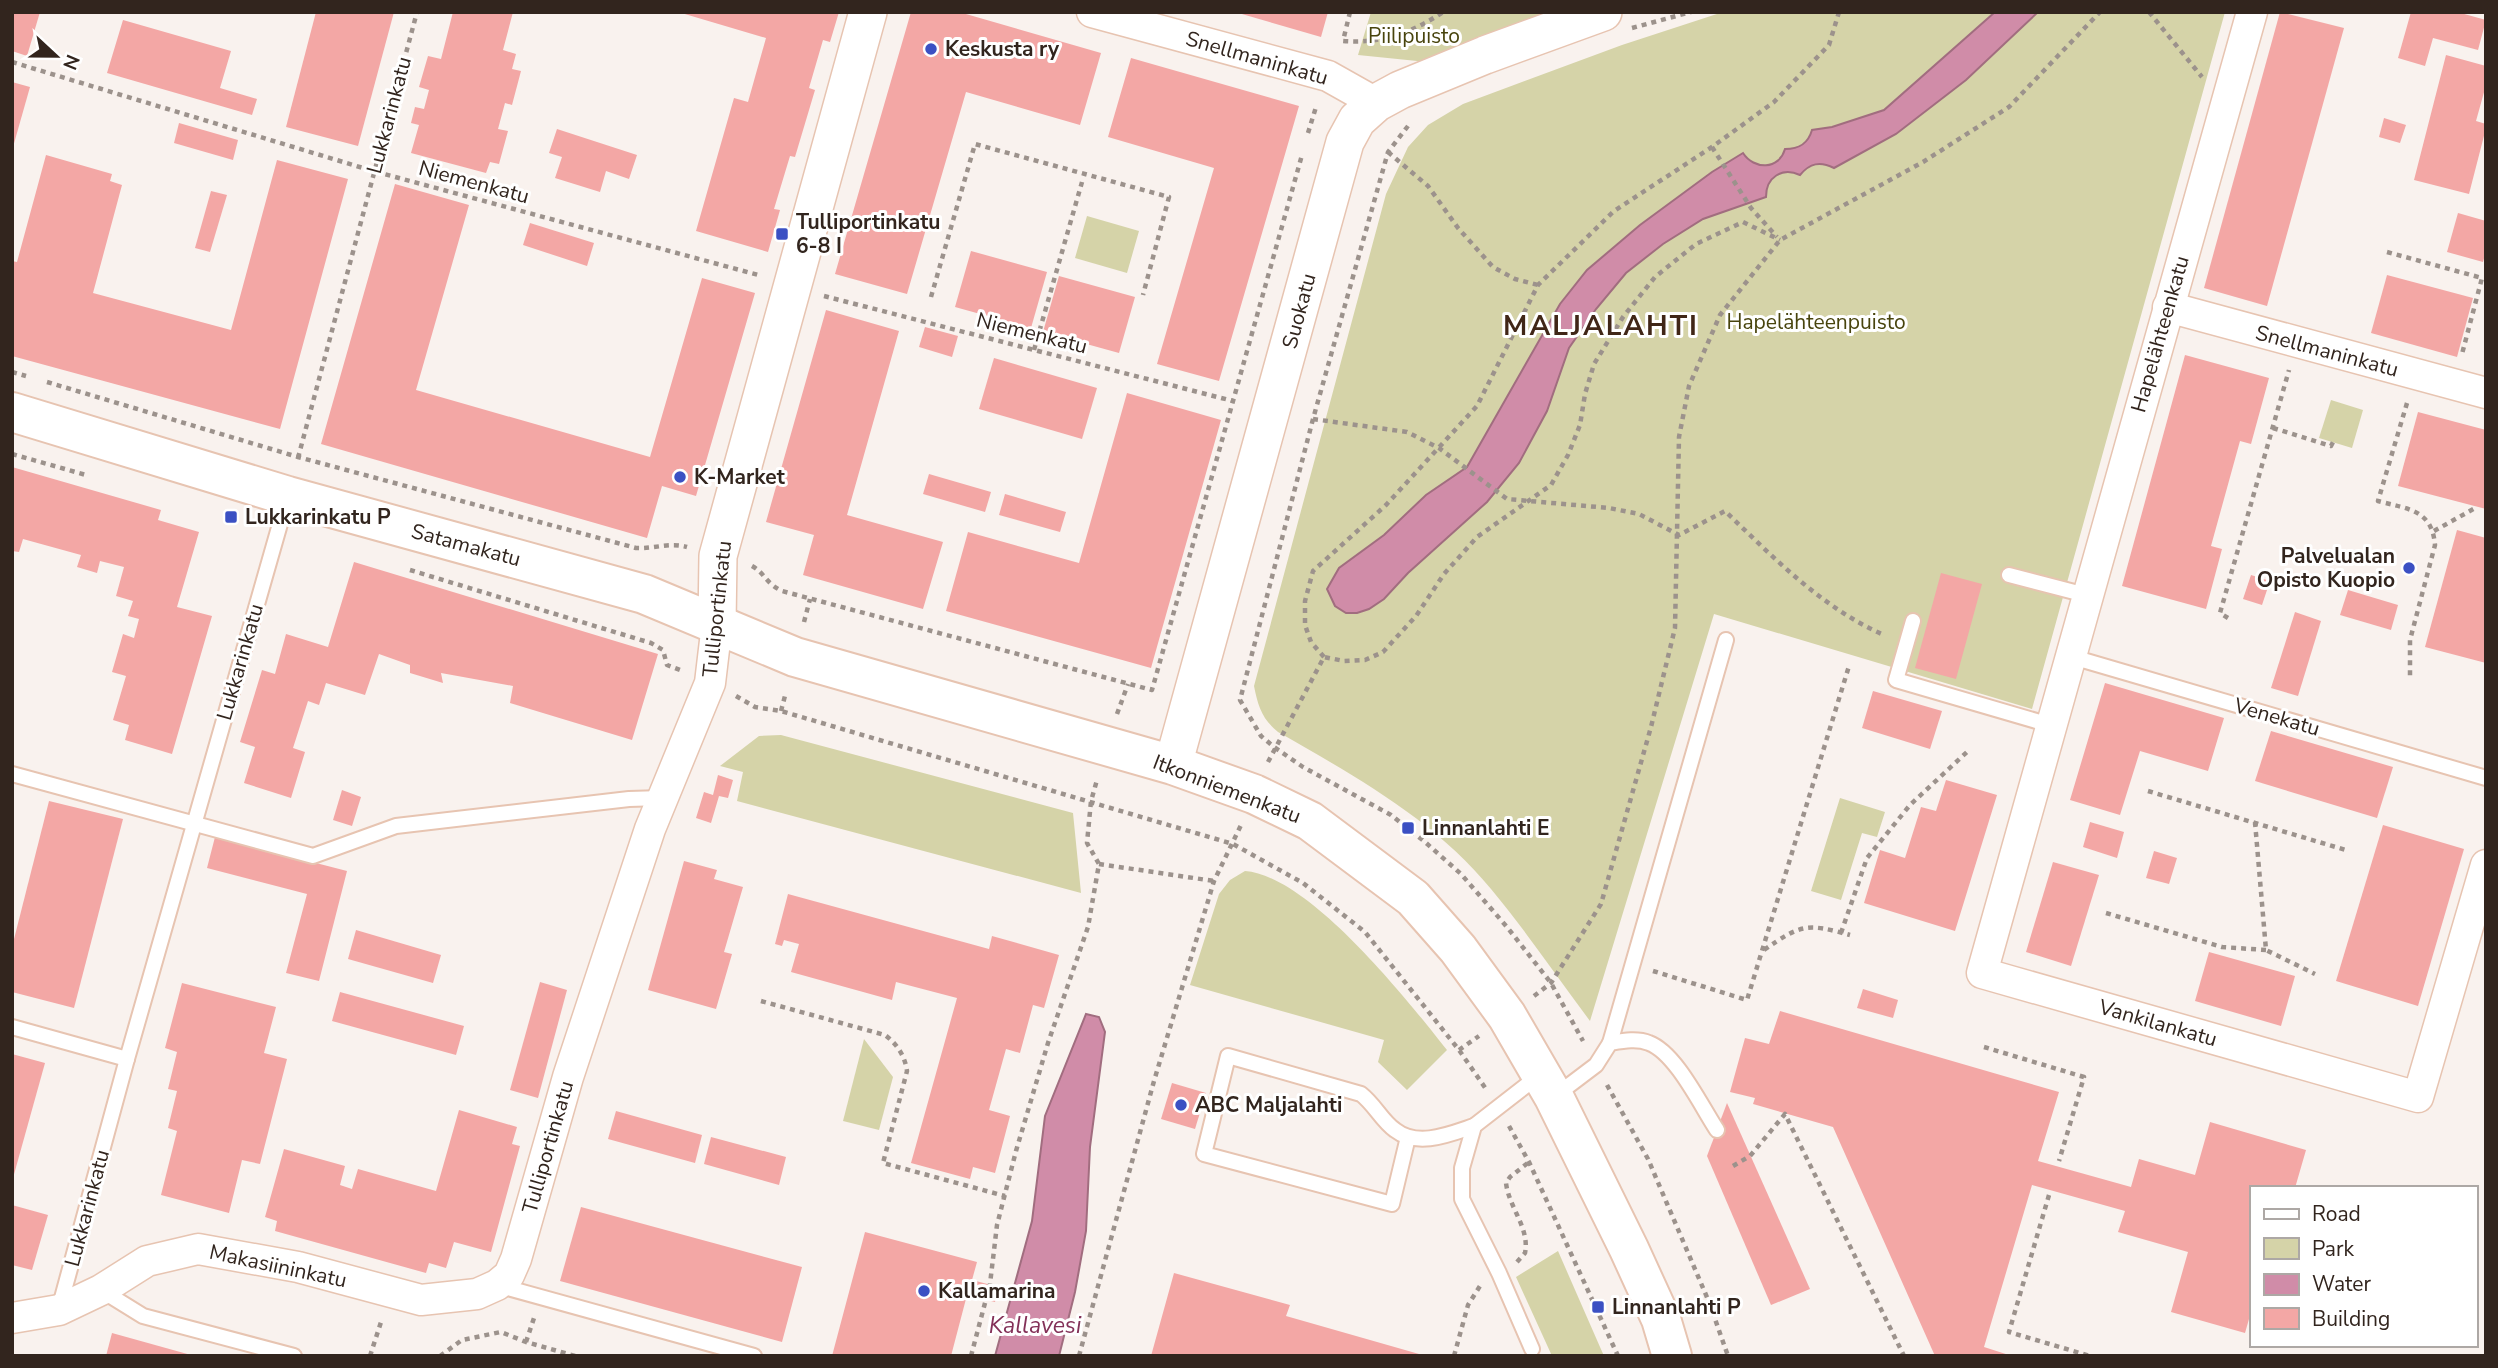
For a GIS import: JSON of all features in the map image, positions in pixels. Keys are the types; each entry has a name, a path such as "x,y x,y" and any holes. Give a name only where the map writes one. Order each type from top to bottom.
{"main road":[{"name":"Satamakatu","path":"12,412 288,496 644,594 717,624"},
{"name":"Itkonniemenkatu","path":"717,624 795,657 1173,765 1254,794 1310,821 1413,898 1458,949 1507,1016 1548,1085 1629,1249 1661,1319 1672,1356"}],"street":[{"name":"Tulliportinkatu","path":"503,1280 516,1259 568,1077 662,798 710,683 717,624 718,556 868,12"},
{"name":"Snellmaninkatu","path":"1092,12 1328,76 1376,103"},
{"name":"Suokatu","path":"1173,765 1345,142 1357,121 1376,103 1474,59 1603,12"},
{"name":"Hapelähteenkatu","path":"2069,656 2252,12"},
{"name":"Snellmaninkatu","path":"2168,307 2486,393"},
{"name":"Vankilankatu","path":"2069,656 1982,973 2418,1097 2486,865"},
{"name":"Makasiininkatu","path":"12,1318 59,1310 101,1290 147,1261 198,1249 298,1267 421,1300 477,1294 503,1280"}],"lane":[{"name":"Lukkarinkatu","path":"59,1310 127,1059 288,496"},
{"path":"2009,575 2086,595"},
{"path":"1913,621 1896,680 2050,725"},
{"path":"1408,1137 1392,1204 1203,1154 1228,1056 1361,1094 1373,1103 1393,1129 1408,1137 1427,1139 1446,1136 1474,1126 1498,1105 1596,1065 1610,1042 1726,640"},
{"name":"Venekatu","path":"2069,656 2486,778"},
{"path":"12,774 313,856 396,826 629,799 662,798"},
{"path":"12,1027 127,1059"},
{"path":"1610,1042 1631,1040 1649,1043 1666,1055 1717,1130"},
{"path":"1474,1126 1462,1168 1462,1199 1499,1273 1532,1349"},
{"path":"503,1280 754,1356"},
{"path":"101,1290 143,1316 294,1356"}],"path":[{"name":"Lukkarinkatu","path":"288,496 417,12"},
{"path":"1350,12 1343,41 1365,43 1418,27 1443,12"},
{"path":"1780,240 1743,222 1696,244 1655,277 1623,317 1594,364 1580,425 1568,455 1551,485 1477,537 1444,574 1416,616 1383,652 1365,660 1344,662 1325,657 1311,642 1305,625 1305,601 1313,571 1387,505 1477,406 1538,285 1614,211 1774,102 1829,45 1839,12"},
{"path":"1551,984 1601,904 1651,727 1675,628 1679,437 1689,386 1720,315 1780,240 1923,162 2009,107 2100,12"},
{"path":"2149,12 2204,79"},
{"name":"Niemenkatu","path":"12,62 373,171 769,278"},
{"path":"756,567 769,585 791,594 1152,690 1316,107"},
{"path":"932,297 975,144 1170,197 1143,295"},
{"path":"1712,146 1751,208 1780,240"},
{"path":"1240,700 1312,419 1388,152 1428,186 1458,228 1493,267 1515,279 1538,285"},
{"path":"1034,350 1082,182"},
{"path":"2387,252 2482,278 2460,359"},
{"name":"Niemenkatu","path":"823,296 1233,401"},
{"path":"2228,618 2220,612 2290,369"},
{"path":"12,372 32,377"},
{"path":"45,382 298,457 636,548 649,549 676,544"},
{"path":"2407,402 2378,501 2416,512 2427,519 2434,531 2435,545 2410,639 2410,676"},
{"path":"1312,419 1407,432 1439,448 1507,499 1526,503 1609,508 1639,514 1679,535"},
{"path":"2273,428 2331,446 2333,442"},
{"path":"2434,531 2477,507"},
{"path":"1679,535 1725,510 1813,591 1865,626 1907,644"},
{"path":"1274,747 1325,657"},
{"path":"1633,965 1747,1000 1849,666"},
{"path":"755,707 781,711 1233,844 1303,883 1365,932 1460,1050 1498,1105 1529,1162 1618,1356"},
{"path":"1842,933 1867,858 1910,805 1968,751"},
{"path":"2148,791 2349,850"},
{"path":"971,1356 990,1284 1005,1196 1048,1043 1088,927 1099,864 1087,843 1091,801"},
{"path":"2255,822 2266,950"},
{"path":"1079,1356 1154,1081 1214,881 1233,844"},
{"path":"1099,864 1214,881"},
{"path":"2106,913 2222,947 2266,950 2315,974"},
{"path":"1762,951 1787,933 1807,926 1820,926 1850,935"},
{"path":"761,1001 885,1035 893,1041 906,1061 907,1071 884,1163 1005,1196"},
{"path":"1984,1047 2084,1077 2059,1161"},
{"path":"1733,1166 1750,1156 1785,1114 1904,1356"},
{"path":"2049,1195 2009,1332 2090,1356"},
{"path":"440,1356 462,1340 501,1332 575,1356"}],"green space":[{"name":"Piilipuisto","path":"1371,12 1553,12 1519,23 1427,62 1358,55"},
{"name":"Hapelähteenpuisto","path":"1723,12 2225,12 2032,709 1714,614 1590,1021 1517,921 1469,864 1445,841 1392,801 1278,732 1261,712 1254,686 1386,194 1408,147 1428,125 1463,104 1622,45"},
{"path":"1087,216 1139,231 1127,273 1075,258"},
{"path":"2331,400 2363,410 2352,448 2319,438"},
{"path":"781,735 1073,813 1081,893 737,801 743,772 720,766 759,736"},
{"path":"1840,798 1885,812 1877,837 1862,833 1841,900 1811,891"},
{"path":"1245,871 1271,878 1298,894 1327,917 1383,973 1447,1050 1407,1090 1378,1062 1384,1040 1190,985 1219,894 1230,880"},
{"path":"864,1039 893,1077 879,1130 843,1121"},
{"path":"1558,1251 1604,1356 1552,1356 1516,1277"}],"water":[{"path":"1995,12 2038,12 1966,80 1896,134 1834,168 1816,164 1800,175 1781,173 1772,179 1766,197 1703,219 1663,244 1626,273 1596,309 1569,348 1547,411 1519,463 1487,502 1408,573 1384,599 1357,613 1346,613 1335,606 1327,589 1339,568 1384,535 1426,495 1467,467 1560,304 1587,270 1640,225 1712,172 1743,153 1760,165 1772,164 1782,156 1785,149 1799,147 1805,142 1812,130 1832,127 1884,110"},
{"name":"Kallavesi","path":"1086,1014 1099,1017 1105,1032 1090,1147 1086,1231 1075,1292 1059,1356 995,1356 1032,1221 1045,1116"}],"building":[{"path":"12,12 40,12 27,56 12,51"},
{"path":"316,12 394,12 358,146 286,127"},
{"path":"453,12 513,12 503,50 516,54 512,69 521,71 512,105 505,103 498,129 508,131 499,164 490,162 486,173 411,153 419,125 411,123 415,107 424,109 429,90 419,87 428,56 441,59"},
{"path":"678,12 839,12 830,42 823,40 809,88 815,90 795,157 790,156 774,209 780,210 768,252 696,231 734,98 748,102 766,38"},
{"path":"911,12 959,12 1101,53 1080,125 966,92 907,294 835,274"},
{"path":"1235,12 1328,12 1321,37"},
{"path":"2280,12 2344,28 2267,306 2204,288"},
{"path":"2411,12 2457,12 2486,20 2478,50 2433,38 2425,66 2398,58"},
{"path":"123,20 231,51 220,88 257,99 252,115 107,73"},
{"path":"2446,55 2486,66 2486,85 2476,121 2486,124 2486,128 2469,194 2414,180"},
{"path":"1131,58 1299,106 1219,381 1157,364 1214,168 1108,137"},
{"path":"12,82 30,87 13,147 12,147"},
{"path":"2384,118 2406,125 2400,143 2379,137"},
{"path":"179,123 238,140 233,160 174,143"},
{"path":"557,129 637,155 629,179 606,171 600,192 555,178 562,157 549,153"},
{"path":"46,155 112,174 110,181 122,185 93,293 231,330 277,160 348,179 280,429 12,356 12,261 17,262"},
{"path":"395,184 469,205 416,390 650,457 702,278 755,293 696,496 662,486 647,538 321,444"},
{"path":"211,191 227,195 210,252 195,248"},
{"path":"2458,213 2486,221 2486,251 2483,262 2447,252"},
{"path":"530,223 594,243 587,266 523,245"},
{"path":"971,251 1047,272 1031,328 955,307"},
{"path":"2387,275 2473,298 2457,357 2371,333"},
{"path":"1059,276 1135,297 1119,353 1043,332"},
{"path":"826,310 899,331 847,515 943,542 923,609 803,575 814,535 766,522"},
{"path":"925,327 958,336 952,357 919,347"},
{"path":"2185,355 2269,378 2251,444 2240,441 2211,546 2222,549 2206,609 2122,586"},
{"path":"994,358 1097,388 1082,439 979,409"},
{"path":"1127,393 1221,420 1151,668 946,611 968,532 1079,563"},
{"path":"2418,412 2486,430 2486,509 2398,486"},
{"path":"12,467 161,510 158,520 199,532 177,607 212,616 172,754 125,740 129,725 113,720 126,676 112,672 123,634 134,638 139,619 128,616 133,601 116,596 124,567 100,561 97,573 77,567 81,555 23,539 19,552 12,551"},
{"path":"929,474 991,492 985,512 923,494"},
{"path":"1005,494 1066,512 1060,532 999,515"},
{"path":"2457,530 2486,538 2486,663 2425,647"},
{"path":"354,562 658,654 632,740 510,703 513,686 441,673 443,683 410,673 410,665 379,654 365,695 326,683 319,705 308,701 293,748 305,752 291,798 244,783 255,747 240,742 262,670 275,674 286,634 328,647"},
{"path":"1941,573 1982,584 1956,679 1915,668"},
{"path":"2251,575 2270,581 2262,605 2243,599"},
{"path":"2348,590 2398,605 2391,630 2340,615"},
{"path":"2295,612 2321,621 2298,696 2271,688"},
{"path":"2105,683 2224,718 2208,771 2140,751 2120,815 2070,800"},
{"path":"1873,691 1942,711 1930,749 1862,728"},
{"path":"2271,731 2393,767 2377,818 2255,781"},
{"path":"718,775 733,780 728,798 719,796 711,823 696,818 704,792 713,795"},
{"path":"1946,780 1997,795 1955,931 1864,903 1880,850 1905,858 1921,807 1936,811"},
{"path":"342,790 361,797 352,826 333,820"},
{"path":"49,801 123,819 74,1008 12,992 12,947"},
{"path":"2090,822 2124,832 2117,858 2083,847"},
{"path":"2383,825 2464,849 2418,1006 2336,981"},
{"path":"215,837 347,871 319,981 286,973 307,894 207,868"},
{"path":"2154,851 2177,858 2169,884 2146,878"},
{"path":"684,861 717,870 714,879 743,887 724,952 732,954 716,1009 648,990"},
{"path":"2053,862 2099,875 2071,966 2026,952"},
{"path":"788,894 989,949 992,936 1059,955 1044,1008 1033,1005 1020,1053 1006,1049 989,1110 1010,1116 995,1173 973,1167 970,1179 911,1163 957,998 896,982 892,1000 791,972 799,944 784,940 782,946 775,944"},
{"path":"356,930 441,955 433,983 348,959"},
{"path":"2209,952 2295,976 2281,1026 2195,1001"},
{"path":"540,982 567,990 538,1098 510,1090"},
{"path":"182,983 276,1007 264,1053 287,1059 260,1164 242,1160 229,1213 161,1195 177,1131 168,1128 177,1091 168,1089 177,1052 165,1048"},
{"path":"1863,989 1898,1000 1893,1018 1857,1008"},
{"path":"340,992 464,1026 456,1055 332,1021"},
{"path":"1780,1011 2059,1092 2038,1161 2131,1187 2139,1159 2195,1175 2210,1122 2306,1150 2296,1186 2250,1186 2250,1316 2245,1333 2171,1312 2188,1252 2118,1232 2125,1211 2032,1185 1984,1347 2012,1356 1935,1356 1833,1127 1753,1104 1755,1098 1730,1092 1745,1038 1769,1044"},
{"path":"12,1054 45,1063 13,1178 12,1178"},
{"path":"1172,1083 1206,1093 1195,1129 1161,1119"},
{"path":"1727,1103 1810,1289 1771,1305 1707,1156"},
{"path":"459,1110 517,1127 512,1144 520,1146 491,1252 454,1242 446,1268 429,1263 426,1273 275,1231 277,1221 265,1217 284,1149 345,1166 340,1185 352,1189 358,1169 436,1191"},
{"path":"616,1111 702,1135 695,1163 608,1139"},
{"path":"711,1137 786,1157 779,1185 704,1164"},
{"path":"12,1205 48,1215 32,1270 12,1265"},
{"path":"581,1207 802,1267 782,1342 560,1281"},
{"name":"Kallamarina","path":"865,1232 977,1262 972,1280 999,1287 995,1302 967,1295 951,1356 832,1356"},
{"path":"1174,1273 1290,1305 1286,1316 1426,1356 1151,1356"},
{"path":"112,1333 191,1355 191,1356 106,1356"}],"place":[{"name":"Keskusta ry","path":"931,49"},
{"name":"Tulliportinkatu 6-8 I","path":"782,234"},
{"name":"K-Market","path":"680,477"},
{"name":"Lukkarinkatu P","path":"231,517"},
{"name":"Palvelualan Opisto Kuopio","path":"2409,568"},
{"name":"Linnanlahti E","path":"1408,828"},
{"name":"ABC Maljalahti","path":"1181,1105"},
{"name":"Kallamarina","path":"924,1291"},
{"name":"Linnanlahti P","path":"1598,1307"}],"district":[{"name":"MALJALAHTI","path":"1601,325"}]}
